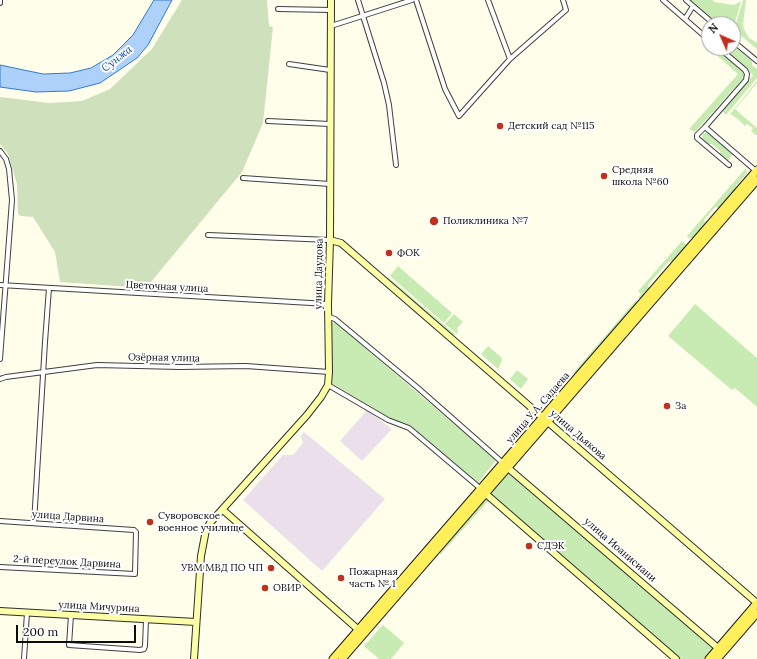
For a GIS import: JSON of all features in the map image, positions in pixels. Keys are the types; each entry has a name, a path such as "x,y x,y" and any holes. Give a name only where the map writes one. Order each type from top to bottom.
{"main road":[{"name":"улица У.А. Садаева","path":"545,420 756,170"},
{"name":"улица У.А. Садаева","path":"333,659 361,632 545,420 757,180"},
{"path":"709,659 757,603"},
{"path":"717,659 757,613"},
{"name":"улица У.А. Садаева","path":"342,659 361,632"}],"street":[{"name":"улица Даудова","path":"194,659 203,537 210,523 308,415 328,385 331,0"},
{"path":"358,0 384,83 396,165"},
{"path":"331,26 363,17 412,0"},
{"path":"416,0 445,89 459,116 510,59 566,10 563,0"},
{"path":"488,0 510,59"},
{"path":"663,0 701,33"},
{"path":"686,0 705,16"},
{"path":"685,19 693,6"},
{"path":"278,9 331,10"},
{"path":"741,48 757,61"},
{"path":"728,56 745,70 747,74 746,80 697,136 697,138 729,165"},
{"path":"289,64 330,70"},
{"path":"268,121 330,124"},
{"path":"705,127 756,170"},
{"path":"0,151 6,159 9,169 12,200 2,285 0,359"},
{"path":"243,178 330,184"},
{"path":"208,235 330,240"},
{"name":"улица Дьякова","path":"330,240 341,243 757,603"},
{"name":"Цветочная улица","path":"2,285 328,304"},
{"path":"34,523 49,288"},
{"name":"улица Иоанисиани","path":"329,317 335,319 418,388 718,648"},
{"name":"Озёрная улица","path":"0,379 97,364 180,367 246,366 329,372"},
{"path":"328,385 388,420 409,428 676,659"},
{"path":"223,510 361,632"},
{"name":"улица Дарвина","path":"0,521 134,530"},
{"name":"2-й переулок Дарвина","path":"0,567 134,574 136,532 134,530"},
{"name":"улица Мичурина","path":"0,611 196,622"},
{"path":"24,659 27,613"},
{"path":"71,615 69,645 140,650 145,646 146,620"}],"shaded area":[{"path":"367,410 392,429 362,461 340,441"},
{"path":"304,432 385,499 322,571 243,500 283,455 293,455 303,443 301,436"}],"green space":[{"path":"182,0 267,0 269,26 273,27 263,123 242,172 146,288 60,282 55,252 33,217 21,216 18,214 17,184 8,154 0,144 0,97 49,103 82,101 110,89 152,49"},
{"path":"689,0 713,0 714,2 734,5 741,1 737,16 708,16"},
{"path":"743,0 746,0 743,24 744,29 749,38 757,43 757,49 741,36 741,16 738,16"},
{"path":"741,52 752,61 752,65 757,69 757,78 726,115 722,111 753,75 732,56 741,56"},
{"path":"718,56 724,56 744,73 745,76 695,132 689,129 738,74"},
{"path":"757,81 757,83 735,109 757,128 756,135 751,131 753,128 747,124 745,126 730,114"},
{"path":"707,132 732,154 729,160 720,154 720,151 712,144 708,144 702,138 703,134"},
{"path":"746,168 747,173 736,186 737,188 719,208 715,207 704,220 706,224 693,238 689,238 687,236"},
{"path":"682,241 687,245 673,262 669,261 648,285 649,289 641,298 638,298 641,294 638,291"},
{"path":"398,266 452,313 444,323 390,276"},
{"path":"388,277 456,335 451,334 388,280"},
{"path":"636,300 637,304 576,374 574,372"},
{"path":"695,304 757,358 757,407 735,388 732,390 668,336"},
{"path":"454,314 463,322 457,328 457,334 445,324"},
{"path":"335,322 496,460 478,483 410,425 390,418 331,383 332,323"},
{"path":"488,346 501,357 502,360 498,369 481,354"},
{"path":"517,370 528,379 521,389 510,379"},
{"path":"510,471 714,648 705,659 680,659 489,494"},
{"path":"485,500 489,500 440,555 440,551"},
{"path":"383,625 404,643 391,659 379,659 364,646"}],"water":[{"name":"Сунжа","path":"154,0 172,0 148,45 137,58 100,83 69,91 36,92 0,87 0,65 43,74 70,73 91,68 113,55 133,35"}],"place":[{"name":"Детский сад №115","path":"500,126"},
{"name":"Средняя школа №60","path":"604,176"},
{"name":"Поликлиника №7","path":"434,221"},
{"name":"ФОК","path":"389,253"},
{"name":"За","path":"667,406"},
{"name":"Суворовское военное училище","path":"150,522"},
{"name":"СДЭК","path":"529,546"},
{"name":"УВМ МВД ПО ЧП","path":"271,568"},
{"name":"Пожарная часть № 1","path":"341,578"},
{"name":"ОВИР","path":"265,588"}]}
